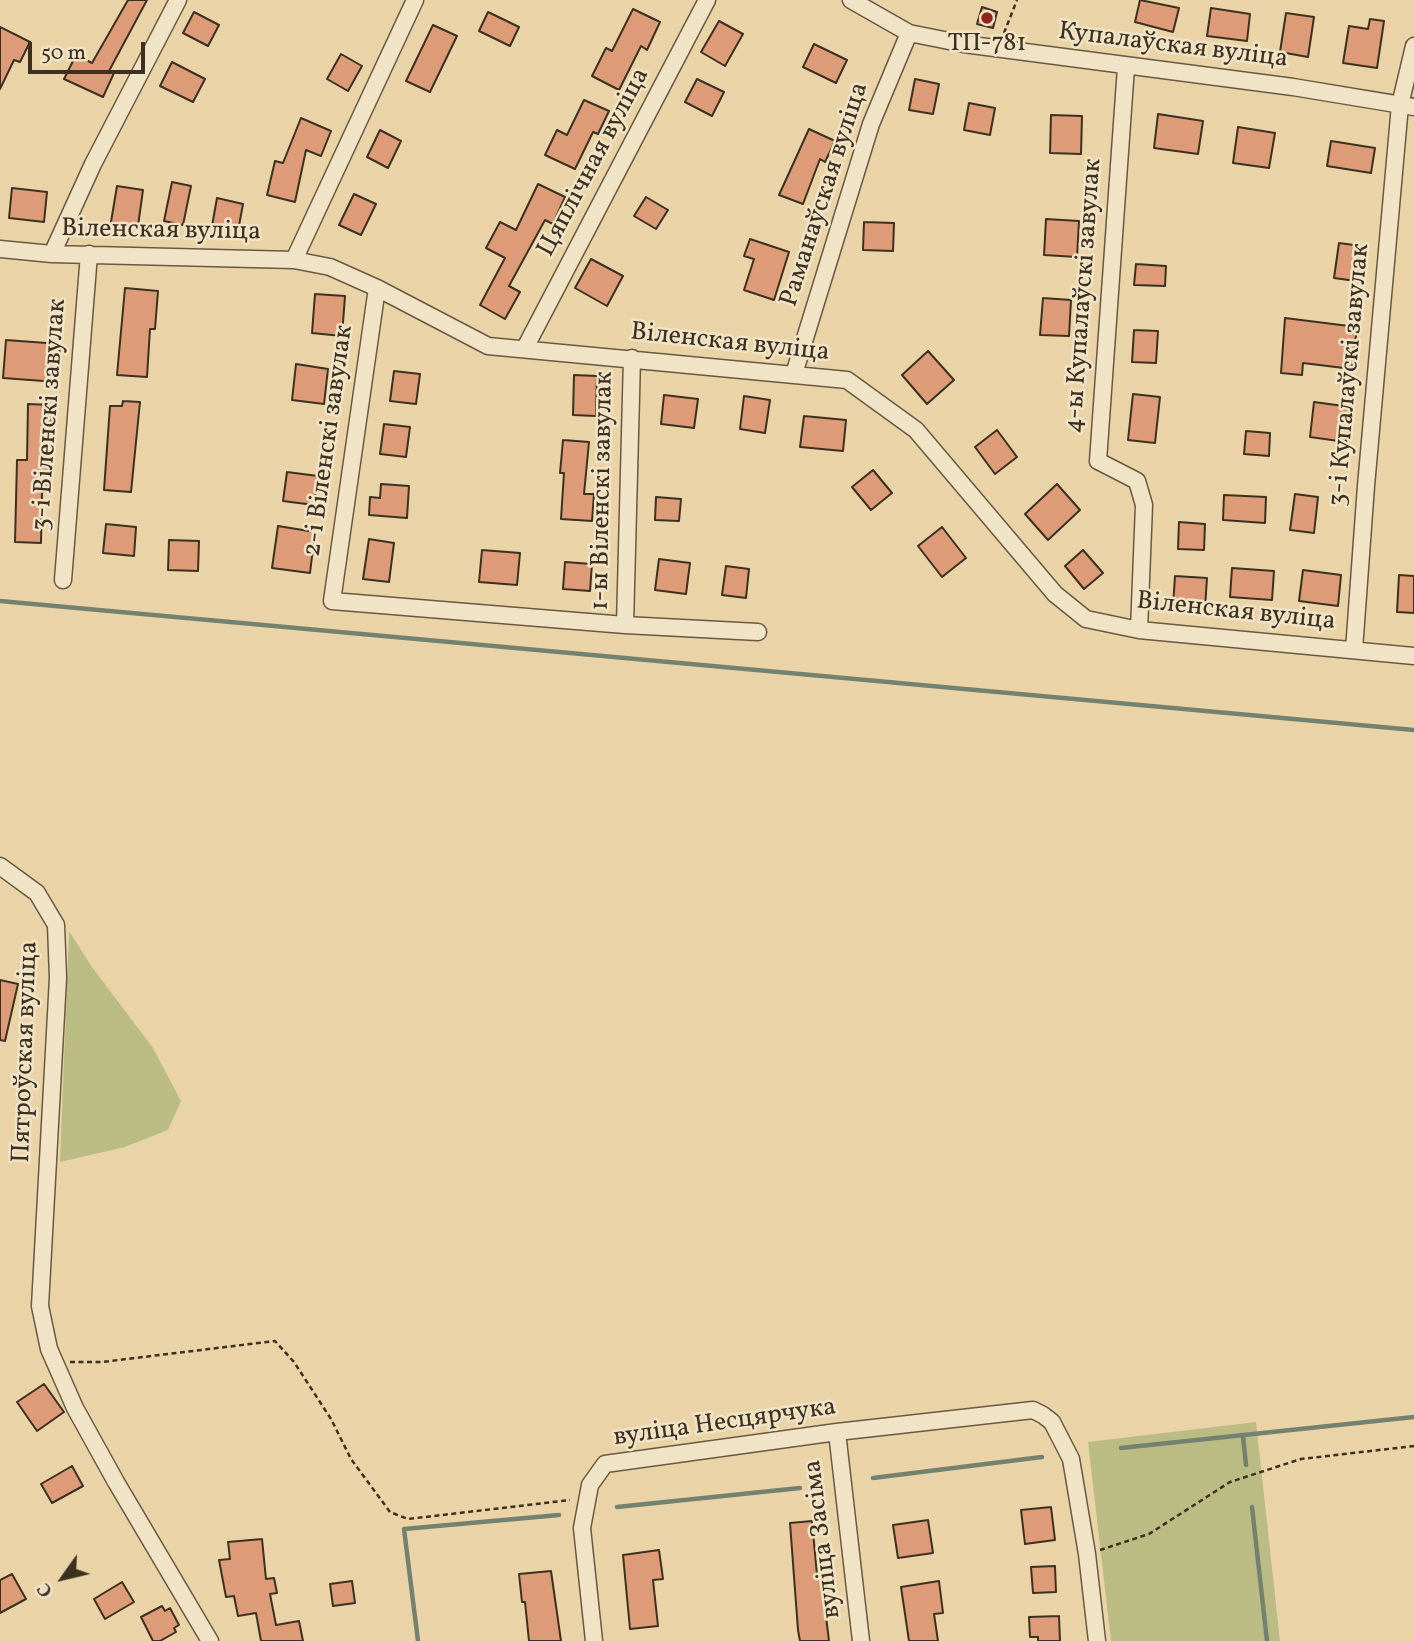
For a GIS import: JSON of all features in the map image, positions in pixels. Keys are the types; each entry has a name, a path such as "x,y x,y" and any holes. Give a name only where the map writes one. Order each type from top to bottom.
{"street":[{"path":"52,254 93,164 178,0"},
{"path":"294,260 415,0"},
{"name":"Цяплічная вуліца","path":"525,348 707,0"},
{"name":"Купалаўская вуліца","path":"851,0 909,33 998,49 1293,87 1407,106"},
{"name":"Раманаўская вуліца","path":"794,374 871,124 909,33"},
{"name":"3-і Купалаўскі завулак","path":"1354,650 1366,486 1414,46"},
{"name":"4-ы Купалаўскі завулак","path":"1126,67 1098,461 1137,481 1144,505 1139,630"},
{"name":"Віленская вуліца","path":"0,249 52,254 294,260 330,267 377,288 488,346 847,380 916,430 1055,594 1086,619 1139,630 1414,656"},
{"name":"3-і Віленскі завулак","path":"63,580 89,254"},
{"name":"2-і Віленскі завулак","path":"377,288 332,601 625,625"},
{"name":"1-ы Віленскі завулак","path":"625,625 632,358"},
{"path":"625,625 758,632"},
{"name":"Пятроўская вуліца","path":"0,866 37,892 56,925 58,978 40,1306 49,1349 75,1408 210,1641"},
{"name":"вуліца Несцярчука","path":"594,1641 582,1528 590,1485 605,1464 837,1432 1033,1410 1052,1422 1071,1459 1087,1555"},
{"name":"вуліца Засіма","path":"837,1432 860,1641"},
{"path":"1087,1555 1097,1641"}],"path":[{"path":"998,49 1017,0"},
{"path":"55,1364 102,1362 275,1341 294,1362 331,1419 351,1459 390,1512 408,1519 587,1498"},
{"path":"1087,1555 1149,1534 1230,1482 1301,1459 1414,1446"}],"green space":[{"path":"69,931 92,967 153,1048 181,1101 168,1130 125,1147 60,1162"},
{"path":"1256,1422 1280,1641 1111,1641 1088,1442"}],"building":[{"path":"128,0 147,0 109,71 114,73 103,97 64,79 76,55 92,63"},
{"path":"1140,0 1179,8 1173,32 1135,22"},
{"name":"ТП-781","path":"982,7 997,12 993,28 977,24"},
{"path":"1211,8 1250,14 1247,41 1207,36"},
{"path":"633,9 660,22 647,50 641,46 619,90 592,76 606,48 612,51"},
{"path":"194,12 219,25 208,46 183,33"},
{"path":"488,12 519,27 510,46 479,31"},
{"path":"1286,13 1314,17 1308,57 1280,52"},
{"path":"1370,19 1384,21 1377,68 1343,63 1349,26 1368,29"},
{"path":"719,21 743,34 725,66 701,52"},
{"path":"433,25 457,36 430,92 406,81"},
{"path":"0,27 30,42 20,62 14,60 0,89"},
{"path":"814,44 847,60 836,83 803,67"},
{"path":"341,54 362,66 348,91 327,79"},
{"path":"172,62 205,79 193,102 160,86"},
{"path":"697,79 724,92 712,116 685,102"},
{"path":"915,79 939,84 933,114 909,110"},
{"path":"584,100 609,111 598,134 593,132 575,169 545,155 557,130 567,135"},
{"path":"969,103 995,108 990,135 964,130"},
{"path":"1158,114 1203,121 1198,154 1154,148"},
{"path":"1051,115 1082,116 1081,154 1050,153"},
{"path":"301,118 331,131 321,156 306,150 295,202 267,195 275,161 283,163"},
{"path":"1238,127 1275,133 1269,168 1233,163"},
{"path":"809,129 835,141 825,162 820,159 803,204 779,195"},
{"path":"380,130 401,141 388,168 367,157"},
{"path":"1331,141 1375,148 1371,173 1327,166"},
{"path":"172,182 191,186 183,225 164,221"},
{"path":"538,184 565,197 553,224 545,220 509,286 520,292 505,319 480,305 505,258 486,248 500,222 516,230"},
{"path":"117,186 143,190 138,226 111,222"},
{"path":"12,188 47,192 44,222 9,218"},
{"path":"354,194 376,204 361,235 339,225"},
{"path":"646,197 668,210 656,229 634,216"},
{"path":"217,198 243,204 238,231 212,226"},
{"path":"1046,219 1079,221 1077,257 1044,255"},
{"path":"864,222 894,223 893,251 863,250"},
{"path":"750,239 789,252 774,300 744,290 754,259 744,256"},
{"path":"1339,243 1361,246 1356,281 1334,278"},
{"path":"591,259 623,276 607,306 575,288"},
{"path":"1136,264 1166,266 1165,286 1134,285"},
{"path":"125,288 158,291 155,329 150,329 147,377 117,375"},
{"path":"315,294 345,296 342,336 312,333"},
{"path":"1043,298 1071,300 1069,336 1040,335"},
{"path":"1285,318 1357,327 1352,369 1303,363 1302,375 1281,373"},
{"path":"1134,330 1158,331 1156,363 1132,362"},
{"path":"6,340 60,344 57,382 3,378"},
{"path":"928,351 954,380 927,404 902,375"},
{"path":"296,364 328,369 324,404 292,400"},
{"path":"394,371 420,374 416,404 390,401"},
{"path":"574,375 597,376 596,416 573,415"},
{"path":"1133,394 1160,397 1155,443 1128,440"},
{"path":"664,395 698,399 694,428 661,424"},
{"path":"744,396 770,400 765,433 740,429"},
{"path":"123,401 140,402 131,492 104,490 110,406 122,406"},
{"path":"1314,402 1351,407 1346,442 1310,437"},
{"path":"28,404 52,405 47,492 42,492 41,543 15,542 17,460 27,460"},
{"path":"804,416 846,420 843,451 800,447"},
{"path":"384,424 410,427 406,457 380,454"},
{"path":"997,430 1017,457 995,474 975,447"},
{"path":"1246,431 1270,433 1269,456 1244,454"},
{"path":"563,440 589,442 584,494 594,494 592,521 561,519 564,473 560,473"},
{"path":"873,470 892,493 871,510 852,487"},
{"path":"287,472 318,476 314,505 283,501"},
{"path":"381,484 409,486 407,518 369,515 370,497 380,498"},
{"path":"1057,484 1080,510 1048,540 1025,514"},
{"path":"1295,494 1318,497 1314,533 1290,530"},
{"path":"1224,495 1266,497 1265,523 1223,520"},
{"path":"656,497 681,499 679,521 655,520"},
{"path":"1179,522 1205,524 1204,550 1178,549"},
{"path":"106,524 136,527 134,556 103,553"},
{"path":"278,526 315,532 310,573 272,568"},
{"path":"942,527 966,558 942,577 918,546"},
{"path":"369,539 394,543 389,582 363,579"},
{"path":"169,540 199,541 198,571 168,570"},
{"path":"482,550 520,553 517,585 479,582"},
{"path":"1083,550 1103,573 1084,589 1065,566"},
{"path":"659,559 690,563 686,594 655,590"},
{"path":"565,562 592,564 590,591 563,589"},
{"path":"726,566 749,569 746,598 722,595"},
{"path":"1232,568 1274,571 1272,600 1230,597"},
{"path":"1303,570 1341,575 1338,606 1299,601"},
{"path":"1399,575 1414,576 1414,613 1397,612"},
{"path":"1175,576 1207,578 1205,608 1173,606"},
{"path":"0,980 18,984 5,1041 0,1040"},
{"path":"44,1384 64,1412 37,1431 17,1402"},
{"path":"72,1466 83,1486 52,1503 41,1484"},
{"path":"1051,1507 1055,1540 1025,1544 1021,1510"},
{"path":"928,1520 933,1553 898,1558 893,1525"},
{"path":"812,1521 817,1575 821,1575 829,1641 800,1641 798,1630 790,1523"},
{"path":"262,1539 266,1579 274,1578 277,1593 270,1594 276,1625 299,1621 303,1641 261,1641 256,1613 238,1616 234,1596 226,1597 219,1560 230,1559 228,1542"},
{"path":"659,1550 663,1579 653,1580 658,1626 630,1629 623,1555"},
{"path":"1055,1566 1056,1592 1033,1593 1031,1567"},
{"path":"551,1571 561,1641 529,1641 519,1574"},
{"path":"12,1574 26,1599 0,1613 0,1580"},
{"path":"352,1581 355,1603 333,1606 330,1584"},
{"path":"939,1581 943,1613 934,1614 938,1641 909,1641 901,1587"},
{"path":"122,1582 134,1602 105,1619 94,1599"},
{"path":"162,1606 165,1611 170,1608 179,1625 174,1628 176,1632 160,1641 153,1641 141,1617"},
{"path":"1059,1616 1060,1641 1038,1641 1038,1637 1030,1637 1029,1617"}],"waterway":[{"path":"0,601 1414,730"},
{"path":"1121,1448 1414,1417"},
{"path":"1243,1436 1246,1465"},
{"path":"873,1478 1042,1457"},
{"path":"617,1507 800,1488"},
{"path":"1252,1507 1267,1641"},
{"path":"418,1641 404,1529 559,1515"}],"place":[{"name":"ТП-781","path":"987,18"}]}
